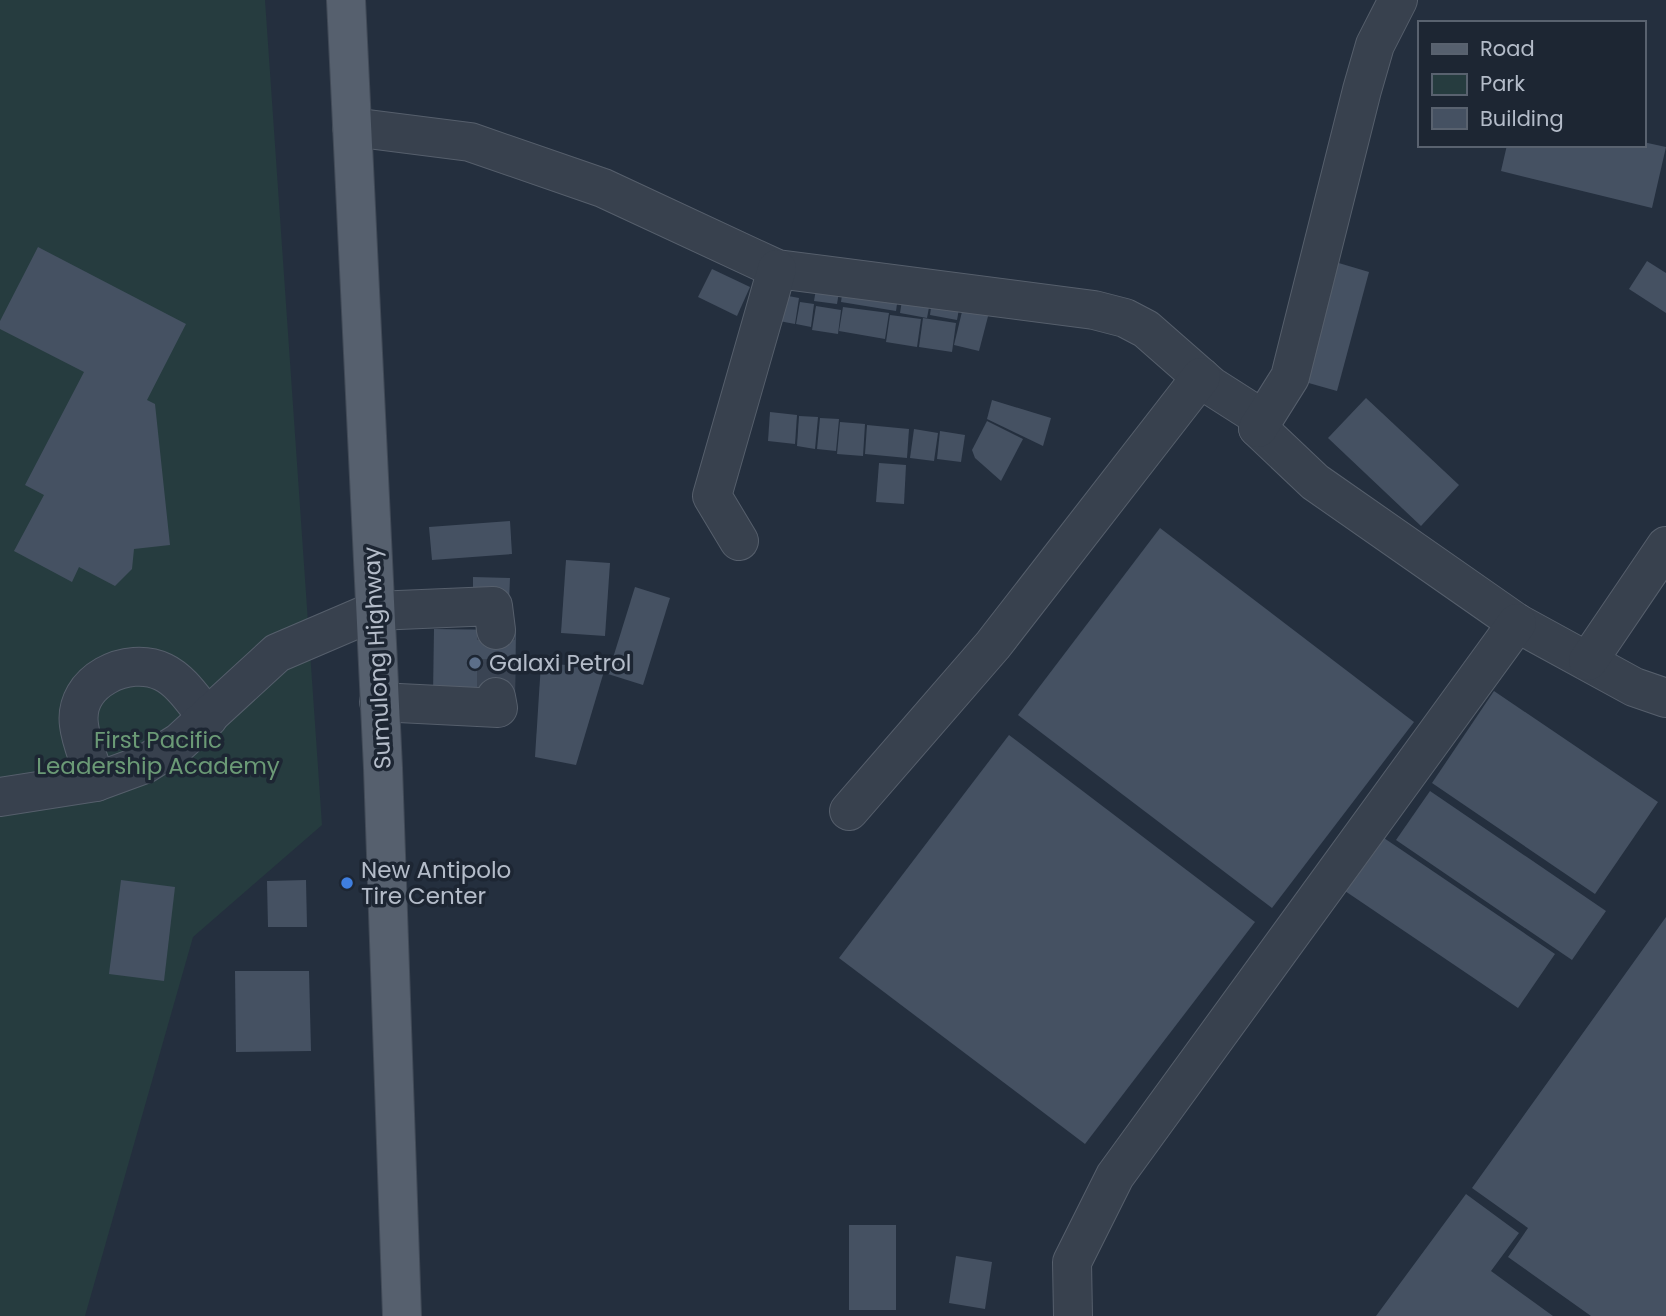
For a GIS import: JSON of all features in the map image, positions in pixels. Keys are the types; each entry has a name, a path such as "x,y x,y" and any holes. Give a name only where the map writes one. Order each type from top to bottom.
{"main road":[{"name":"Sumulong Highway","path":"346,0 379,702 402,1316"}],"street":[{"path":"1258,428 1290,377 1362,90 1375,45 1398,0"},
{"path":"352,127 470,142 603,188 777,269 1094,310 1125,318 1146,329 1201,377 1258,416 1258,428 1315,482 1517,623 1634,687 1666,698"},
{"path":"739,541 712,496 777,269"},
{"path":"849,811 993,645 1201,377"},
{"path":"1588,661 1666,546"},
{"path":"0,797 96,782 145,764 180,742 277,653 374,611 494,606 496,630"},
{"path":"1073,1316 1072,1262 1115,1176 1517,623"},
{"path":"96,782 78,724 86,694 96,682 114,670 133,666 151,667 166,673 183,688 208,718"},
{"path":"379,702 498,708 496,696"}],"green space":[{"name":"First Pacific Leadership Academy","path":"0,0 265,0 322,825 193,937 85,1316 0,1316"}],"building":[{"path":"1645,142 1666,147 1652,208 1501,171 1507,147 1645,147"},
{"path":"38,247 186,324 147,400 155,404 170,545 134,549 132,569 115,586 79,567 72,582 14,551 44,495 25,485 84,372 0,329 0,321"},
{"path":"1332,261 1369,272 1337,391 1298,380"},
{"path":"1647,261 1666,273 1666,313 1629,289"},
{"path":"712,269 750,287 737,316 698,297"},
{"path":"819,271 842,274 837,304 814,301"},
{"path":"845,274 900,283 896,311 841,302"},
{"path":"905,281 933,286 927,318 900,313"},
{"path":"933,293 961,298 957,320 930,315"},
{"path":"778,294 799,298 795,324 774,320"},
{"path":"966,295 992,301 979,351 954,345"},
{"path":"800,302 814,304 811,327 796,324"},
{"path":"816,306 841,310 838,334 812,330"},
{"path":"843,307 889,313 885,339 839,331"},
{"path":"890,315 921,319 917,347 886,342"},
{"path":"923,318 956,323 952,352 919,347"},
{"path":"1366,398 1459,485 1421,526 1328,438"},
{"path":"992,400 1051,418 1043,446 987,419"},
{"path":"770,412 797,415 795,444 768,441"},
{"path":"799,416 818,417 815,449 797,446"},
{"path":"820,418 839,419 836,451 817,449"},
{"path":"987,421 1023,439 1001,481 975,458 972,450"},
{"path":"840,422 865,424 863,456 837,454"},
{"path":"867,425 909,429 907,458 865,454"},
{"path":"914,429 938,433 934,461 910,458"},
{"path":"940,431 965,435 961,462 937,459"},
{"path":"879,463 906,465 904,504 876,502"},
{"path":"510,521 512,554 432,560 429,527"},
{"path":"1160,528 1414,722 1272,908 1018,715"},
{"path":"566,560 610,563 605,636 561,633"},
{"path":"473,577 510,578 509,602 473,602"},
{"path":"635,587 670,598 643,685 608,674"},
{"name":"Galaxi Petrol","path":"434,629 516,630 515,697 433,695"},
{"path":"541,663 605,668 576,765 535,757"},
{"path":"1494,691 1658,802 1595,894 1432,783"},
{"path":"1009,735 1255,922 1085,1144 839,958"},
{"path":"1430,791 1606,911 1572,960 1396,840"},
{"path":"1381,836 1555,954 1518,1008 1345,891"},
{"path":"121,880 175,887 164,981 109,974"},
{"path":"306,880 307,927 268,927 267,881"},
{"path":"1666,917 1666,1316 1591,1316 1508,1257 1528,1228 1472,1188"},
{"path":"235,971 309,971 311,1051 236,1052"},
{"path":"1466,1194 1519,1233 1491,1271 1553,1316 1376,1316"},
{"path":"849,1225 896,1225 896,1310 849,1310"},
{"path":"956,1256 992,1262 985,1309 949,1303"}],"tunnel":[{"path":"496,630 496,697"}],"place":[{"name":"Galaxi Petrol","path":"475,663"},
{"name":"New Antipolo Tire Center","path":"347,883"}]}
